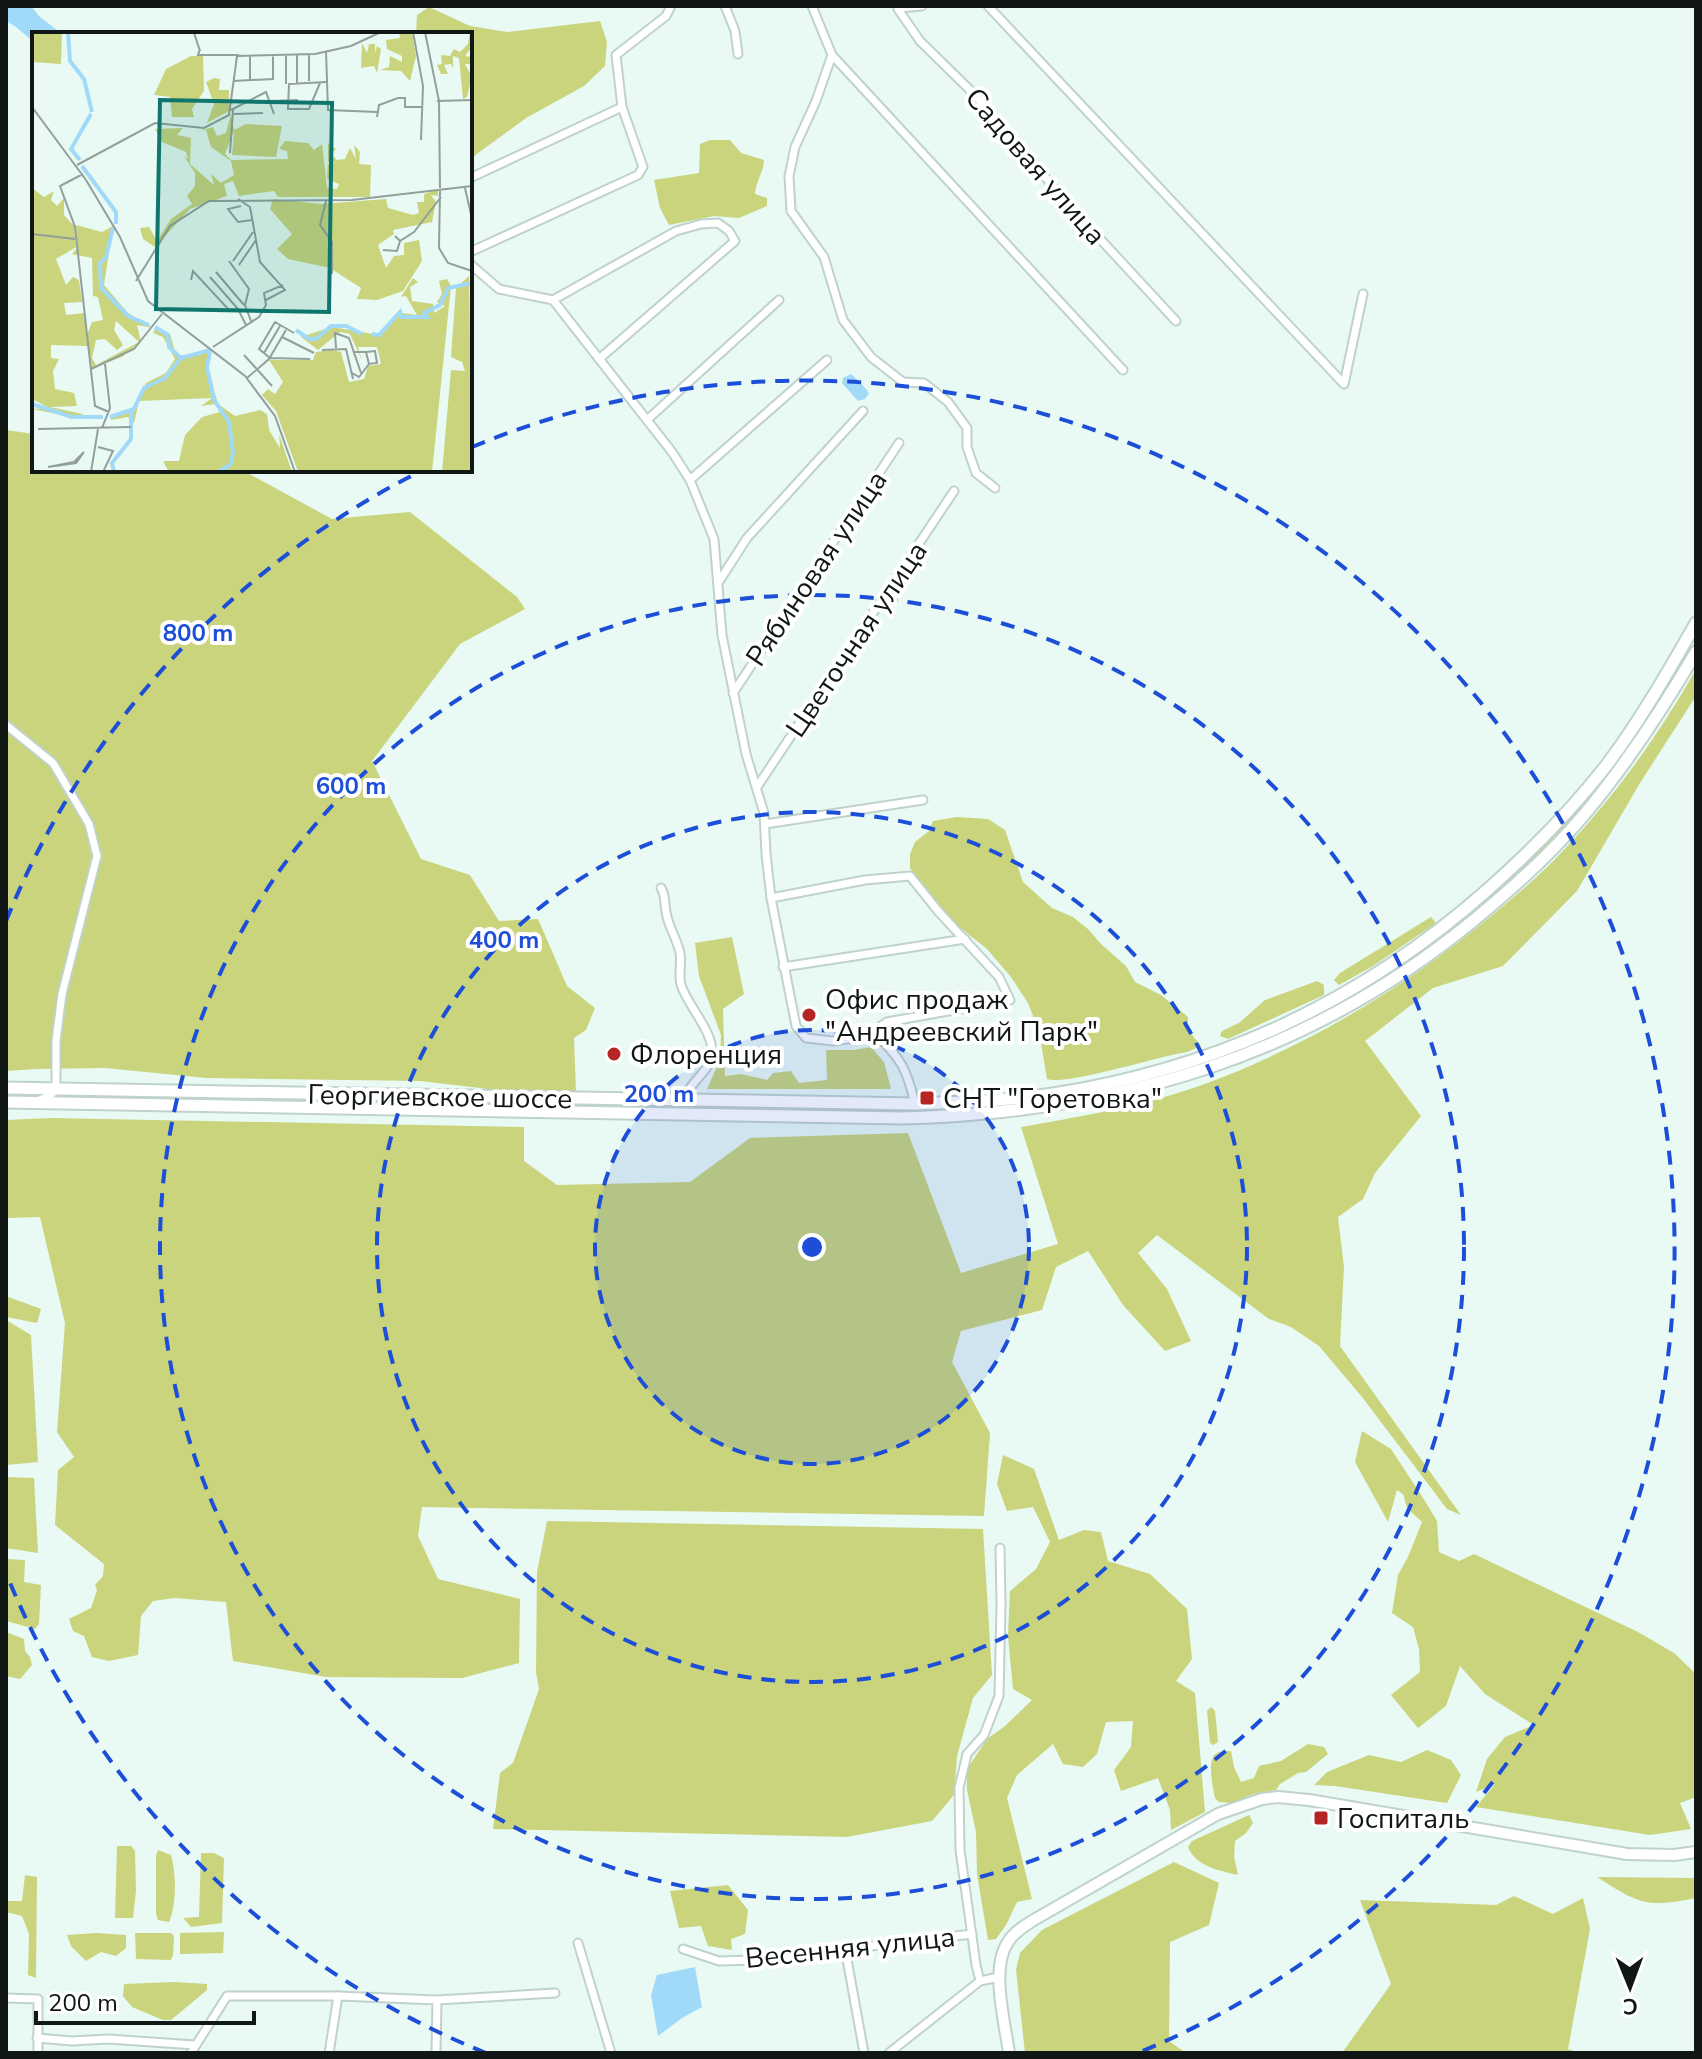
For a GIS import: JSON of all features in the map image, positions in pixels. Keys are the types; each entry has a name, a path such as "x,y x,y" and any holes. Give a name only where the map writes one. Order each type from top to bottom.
{"main road":[{"name":"Георгиевское шоссе","path":"6,1088 915,1104 1052,1094 1137,1076 1197,1059 1283,1027 1354,989 1455,919 1550,830 1604,769 1663,681 1696,623"},
{"name":"Георгиевское шоссе","path":"6,1102 903,1118 1023,1110 1144,1088 1249,1054 1316,1024 1368,995 1460,931 1527,875 1581,818 1638,744 1696,652"},
{"path":"1009,2053 999,1977 1009,1940 1021,1928 1218,1814 1262,1799 1309,1800 1627,1854 1696,1852"}],"street":[{"path":"472,251 638,175 643,167 622,107 616,55 666,16 671,6"},
{"path":"725,6 735,31 738,54"},
{"path":"812,6 832,55 1123,370"},
{"path":"898,7 922,6"},
{"path":"988,6 1344,384 1363,294"},
{"name":"Садовая улица","path":"898,7 920,41 971,91 1078,215 1176,321"},
{"path":"832,55 795,147 789,176 791,211 824,257 843,320 871,357 903,382 924,383 948,402 967,428 967,447 976,473 995,488"},
{"path":"472,177 622,107"},
{"path":"553,300 676,231 718,223 729,231 735,241 599,359"},
{"path":"472,266 499,289 553,300 672,452 690,480 714,539 722,635 746,754 765,824 771,898 796,1026 806,1038 833,1041 877,1035"},
{"path":"647,420 779,300"},
{"path":"690,480 827,360"},
{"path":"717,585 747,538 863,411"},
{"name":"Рябиновая улица","path":"733,693 899,443"},
{"name":"Цветочная улица","path":"757,787 954,491"},
{"path":"6,725 53,763 89,824 97,856 62,994 56,1041 56,1089 36,1102"},
{"path":"765,824 923,800"},
{"path":"771,898 865,880 910,876 999,977 1010,1000 887,1022 877,1035"},
{"path":"661,888 666,896 666,913 680,952 680,982 710,1041 712,1052 709,1065 686,1091 684,1101"},
{"path":"783,967 965,939"},
{"path":"877,1035 902,1063 915,1104"},
{"path":"980,1981 960,1850 959,1788 967,1754 984,1735 999,1696 1000,1548"},
{"name":"Весенняя улица","path":"683,1949 719,1961 754,1960 972,1934"},
{"path":"578,1943 611,2053"},
{"path":"845,1948 864,2053"},
{"path":"889,2053 980,1981 999,1977"},
{"path":"37,2038 72,2041 108,2039 193,2049 227,1996 437,2000 555,1993"},
{"path":"329,2053 338,1996"},
{"path":"6,1998 38,1999 38,2053"},
{"path":"436,2053 437,2000"}],"green space":[{"path":"429,7 470,26 507,32 600,21 607,42 605,66 584,86 526,118 472,158 472,32 416,32 417,15"},
{"path":"710,140 730,140 741,153 764,160 755,194 767,198 767,206 739,218 714,216 669,225 660,208 654,180 699,173 700,144"},
{"path":"6,430 32,434 32,472 246,472 332,519 410,512 517,597 525,609 460,644 372,761 421,859 470,875 499,921 538,919 567,986 595,1008 586,1030 574,1038 576,1092 514,1092 420,1081 206,1078 105,1068 6,1071"},
{"path":"1696,669 1696,696 1640,783 1577,891 1503,966 1433,988 1365,1041 1421,1116 1375,1173 1363,1199 1338,1217 1344,1267 1340,1346 1461,1515 1447,1509 1319,1346 1291,1327 1269,1319 1157,1235 1138,1253 1167,1289 1191,1341 1165,1351 1123,1305 1088,1251 1056,1267 1042,1310 961,1331 952,1362 990,1433 984,1516 422,1507 418,1536 438,1579 520,1599 519,1663 462,1678 326,1677 233,1661 226,1602 174,1598 153,1601 141,1616 138,1655 109,1661 92,1657 84,1636 73,1631 69,1619 91,1608 97,1590 95,1585 103,1576 104,1564 55,1525 58,1470 74,1457 57,1432 65,1323 40,1217 6,1218 6,1120 51,1118 524,1127 524,1161 557,1185 690,1182 750,1138 908,1133 961,1273 1058,1244 1021,1127 1140,1103 1210,1082 1287,1049 1396,987 1496,912 1563,851 1639,759"},
{"path":"1664,692 1655,712 1608,775 1529,863 1470,915 1438,939 1365,991 1339,1003 1456,924 1531,858"},
{"path":"957,817 988,819 1005,830 1023,882 1052,908 1073,917 1088,929 1126,966 1135,982 1161,995 1188,1017 1188,1030 1201,1046 1092,1075 1047,1079 1039,1031 1028,1003 987,949 942,913 910,868 910,854 915,842 929,831 933,821"},
{"path":"1431,917 1436,923 1373,966 1339,985 1334,980 1340,973"},
{"path":"732,937 744,994 723,1009 725,1076 741,1074 767,1080 773,1073 791,1071 799,1083 827,1080 826,1050 871,1047 884,1062 891,1089 707,1089 720,1060 721,1035 699,976 695,943"},
{"path":"1317,981 1324,985 1324,995 1228,1039 1220,1036 1222,1031 1239,1023 1265,1000"},
{"path":"74,1095 896,1109 896,1112 74,1098"},
{"path":"6,1296 41,1309 37,1323 6,1317"},
{"path":"6,1320 31,1335 38,1462 6,1465"},
{"path":"1362,1431 1391,1449 1425,1501 1437,1521 1439,1552 1459,1561 1474,1554 1638,1632 1674,1653 1696,1674 1696,1797 1680,1803 1691,1829 1650,1835 1476,1807 1495,1784 1476,1792 1487,1759 1505,1737 1534,1725 1485,1694 1460,1666 1446,1706 1418,1728 1391,1695 1420,1672 1419,1649 1413,1627 1392,1613 1398,1575 1422,1522 1407,1508 1403,1494 1397,1490 1388,1522 1355,1462"},
{"path":"1003,1455 1034,1469 1059,1540 1084,1530 1101,1532 1108,1561 1150,1574 1187,1609 1192,1659 1176,1681 1195,1693 1205,1812 1171,1830 1170,1810 1158,1778 1121,1791 1114,1770 1131,1747 1133,1721 1106,1722 1097,1754 1083,1767 1063,1764 1053,1744 1017,1775 1007,1798 1032,1899 1017,1902 996,1939 988,1940 977,1874 976,1832 967,1790 967,1769 987,1739 1032,1700 1013,1689 1008,1636 1010,1591 1036,1569 1050,1542 1033,1507 1007,1511 997,1484"},
{"path":"6,1477 34,1478 38,1553 6,1548"},
{"path":"547,1521 983,1529 992,1675 973,1698 957,1756 954,1795 932,1821 847,1837 493,1829 500,1773 513,1763 539,1689 536,1672 537,1572"},
{"path":"6,1559 25,1560 24,1582 41,1585 39,1624 35,1629 6,1621"},
{"path":"6,1632 24,1639 25,1651 30,1657 32,1665 20,1679 6,1676"},
{"path":"1211,1707 1215,1711 1218,1742 1213,1745 1210,1743 1207,1711"},
{"path":"1308,1744 1324,1747 1328,1754 1306,1772 1298,1773 1280,1784 1276,1790 1232,1803 1219,1802 1215,1798 1211,1767 1217,1753 1231,1751 1241,1782 1254,1778 1259,1766 1281,1761"},
{"path":"1427,1750 1451,1760 1461,1775 1447,1803 1314,1785 1327,1772 1369,1755 1401,1762"},
{"path":"1249,1815 1253,1823 1235,1841 1234,1857 1238,1875 1209,1867 1191,1853 1188,1847 1192,1841"},
{"path":"117,1846 131,1846 135,1851 133,1918 115,1918"},
{"path":"158,1850 171,1855 173,1863 174,1897 169,1922 158,1920 156,1914"},
{"path":"201,1853 214,1853 224,1858 222,1923 191,1927 183,1918 199,1917"},
{"path":"1174,1862 1219,1883 1209,1925 1170,1942 1169,2041 1186,2053 1025,2053 1016,1970 1020,1953 1042,1930"},
{"path":"25,1875 37,1877 36,1978 28,1975 29,1934 22,1916 6,1912 6,1901 22,1901"},
{"path":"1597,1877 1696,1878 1696,1898 1665,1903 1644,1901 1623,1893"},
{"path":"728,1885 748,1910 745,1934 731,1939 732,1950 708,1946 701,1926 679,1928 670,1891"},
{"path":"1514,1896 1553,1914 1583,1898 1590,1929 1568,2049 1580,2053 1342,2053 1391,1984 1360,1900 1496,1905"},
{"path":"224,1932 223,1953 180,1954 180,1933"},
{"path":"135,1933 171,1933 174,1936 171,1960 136,1959"},
{"path":"67,1935 126,1935 126,1948 116,1956 101,1952 86,1961 71,1946"},
{"path":"124,1984 207,1984 207,1990 171,2020 163,2020 132,2007 123,1996"}],"water":[{"path":"6,6 31,6 59,32 32,32 32,40 6,21"},
{"path":"851,374 869,393 865,399 858,401 842,383 843,378"},
{"path":"695,1967 702,2007 658,2036 651,1995 657,1975"}],"place":[{"name":"Офис продаж \"Андреевский Парк\"","path":"809,1015"},
{"name":"Флоренция","path":"614,1054"},
{"name":"СНТ \"Горетовка\"","path":"927,1098"},
{"name":"Госпиталь","path":"1321,1818"}]}
